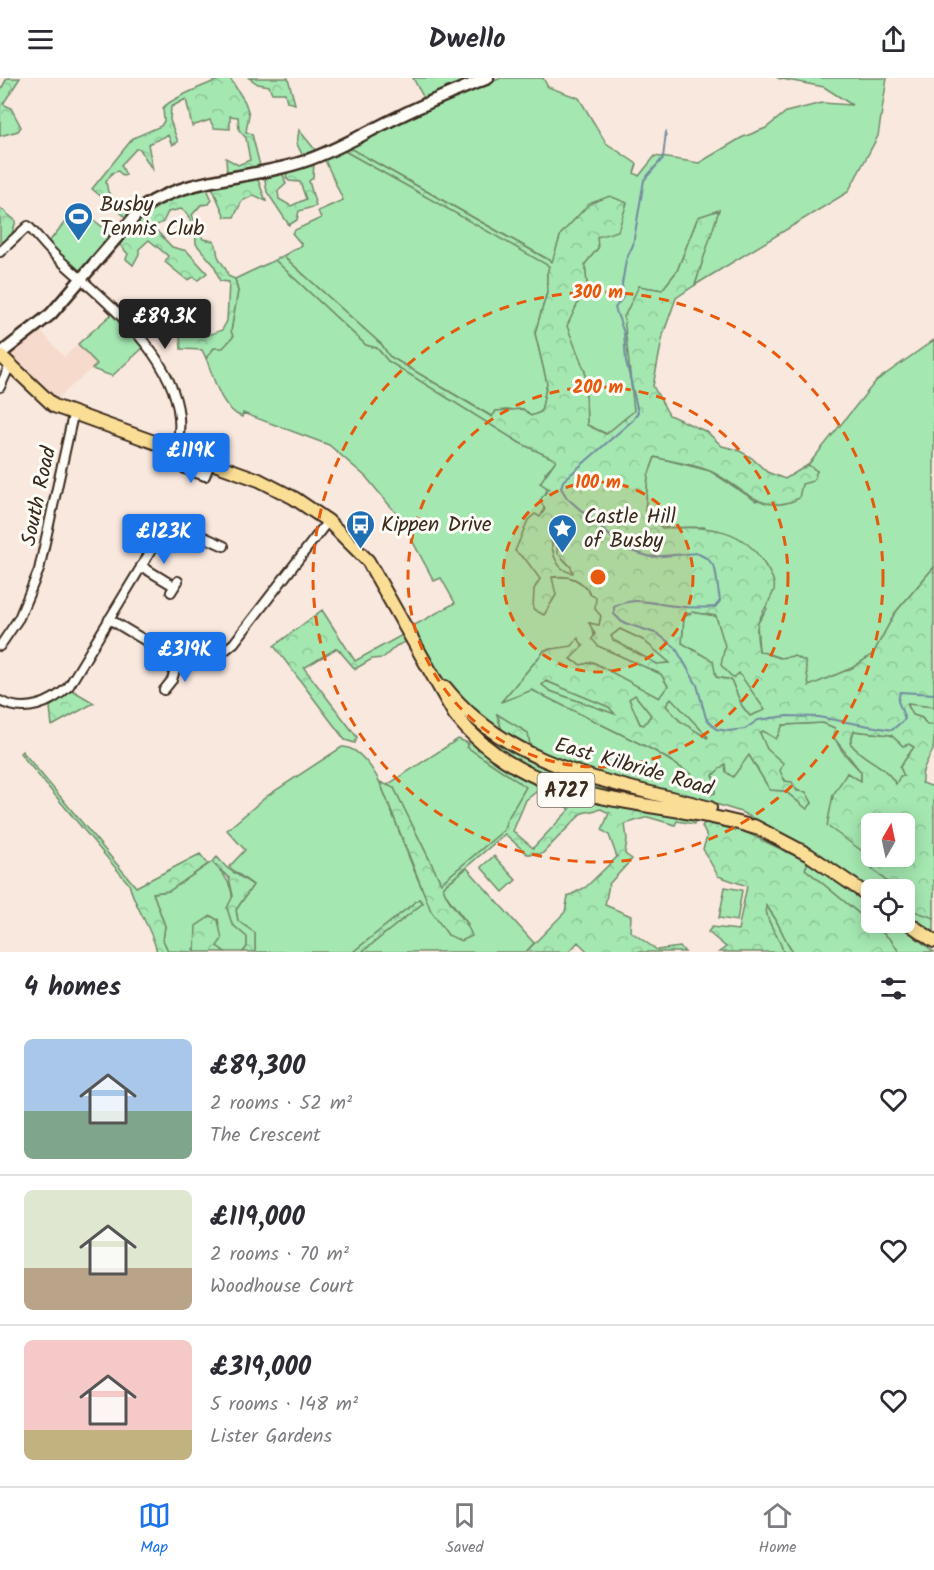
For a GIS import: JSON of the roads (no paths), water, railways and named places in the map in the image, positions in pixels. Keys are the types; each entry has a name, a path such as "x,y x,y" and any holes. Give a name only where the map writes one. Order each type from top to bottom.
{"main road":[{"path":"0,354 51,314 143,207 169,192 303,162 402,115 488,78"},
{"name":"East Kilbride Road","path":"0,354 47,401 73,415 176,450 279,490 328,521 368,561 455,715 467,729 516,767 550,784 592,795 700,813 759,829"},
{"name":"East Kilbride Road","path":"424,660 452,695 476,719 527,754 566,770 713,808 809,855 861,890"},
{"path":"467,729 476,719"},
{"path":"915,928 933,940"}],"street":[{"path":"0,252 28,226 58,260 82,278 142,338 165,375 180,415 180,438 176,450"},
{"path":"0,387 10,365"},
{"name":"South Road","path":"0,646 19,618 39,570 73,415"},
{"path":"109,620 178,660 203,663 213,660 228,649 328,521"},
{"path":"0,701 25,707 42,704 56,697 69,686 167,524 182,527 224,546"},
{"path":"141,566 175,586"},
{"path":"164,690 172,680 178,660"}],"waterway":[{"path":"666,132 663,158 644,180 633,245 626,260 622,284 623,297 615,308 624,333 626,361 638,412 633,420 563,481 561,488 567,498 625,549 651,557 697,553 708,559 715,568 720,601 715,607 700,608 637,601 622,603 614,607 614,614 622,622 658,634 675,647 697,685 706,718 716,729 728,731 745,729 758,720 787,716 818,717 892,730 905,719 898,701 900,692 934,694"}],"place":[{"name":"Busby Tennis Club","path":"79,242"},
{"name":"Kippen Drive","path":"360,550"},
{"name":"Castle Hill of Busby","path":"563,554"}]}
